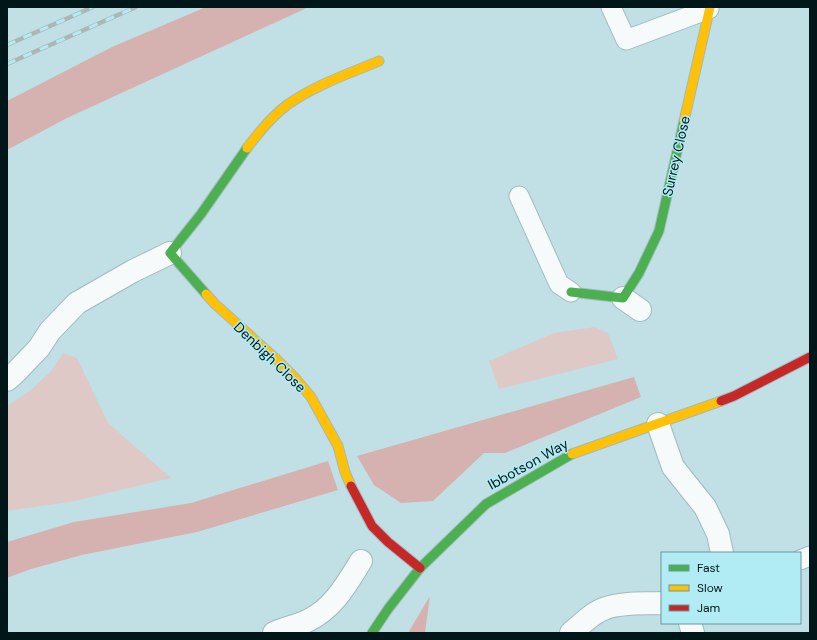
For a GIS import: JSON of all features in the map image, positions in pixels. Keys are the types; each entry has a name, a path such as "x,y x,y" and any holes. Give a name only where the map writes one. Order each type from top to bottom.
{"street":[{"name":"Surrey Close","path":"572,292 631,304 639,272 659,231 709,8"},
{"path":"7,380 15,374 38,348 50,331 78,303 133,271 170,253 187,233 233,166 253,140 287,106 318,86 379,61"},
{"name":"Denbigh Close","path":"170,253 215,304 296,378 311,397 338,446 345,472 353,491 372,526 388,542 420,568"},
{"name":"Ibbotson Way","path":"372,633 388,609 420,568 486,504 570,455 734,396 810,357"},
{"path":"658,424 673,467 705,507 718,534 722,552"},
{"path":"288,631 317,615 336,599 361,562"},
{"path":"571,633 596,612 607,608 630,604 661,603"}],"lane":[{"path":"611,7 626,40 709,8"},
{"path":"519,196 559,284 572,292"}],"shaded area":[{"path":"206,7 309,7 67,118 7,150 7,101 112,47"},
{"path":"595,327 608,333 618,359 499,389 489,361 554,333"},
{"path":"63,353 77,358 108,423 171,478 70,502 7,511 7,406 32,389 51,371"},
{"path":"634,377 641,397 505,453 484,453 433,501 401,503 374,485 357,456"},
{"path":"328,461 338,490 197,532 82,555 31,569 7,578 7,542 74,522 191,503"},
{"path":"430,596 425,633 408,633"}],"railway":[{"path":"7,45 93,7"},
{"path":"7,64 136,7"}],"traffic: fast":[{"path":"571,292 623,298 639,273 659,231 684,121"},
{"path":"206,294 170,253 201,214 247,148"},
{"path":"372,633 388,609 420,568 486,504 572,454"}],"traffic: slow":[{"path":"684,121 710,7"},
{"path":"247,148 270,120 287,105 332,80 379,61"},
{"path":"206,294 215,304 275,358 311,397 338,446 345,472 351,486"},
{"path":"572,454 721,401"}],"traffic: jam":[{"path":"721,401 734,396 810,357"},
{"path":"351,486 372,526 388,542 420,568"}]}
